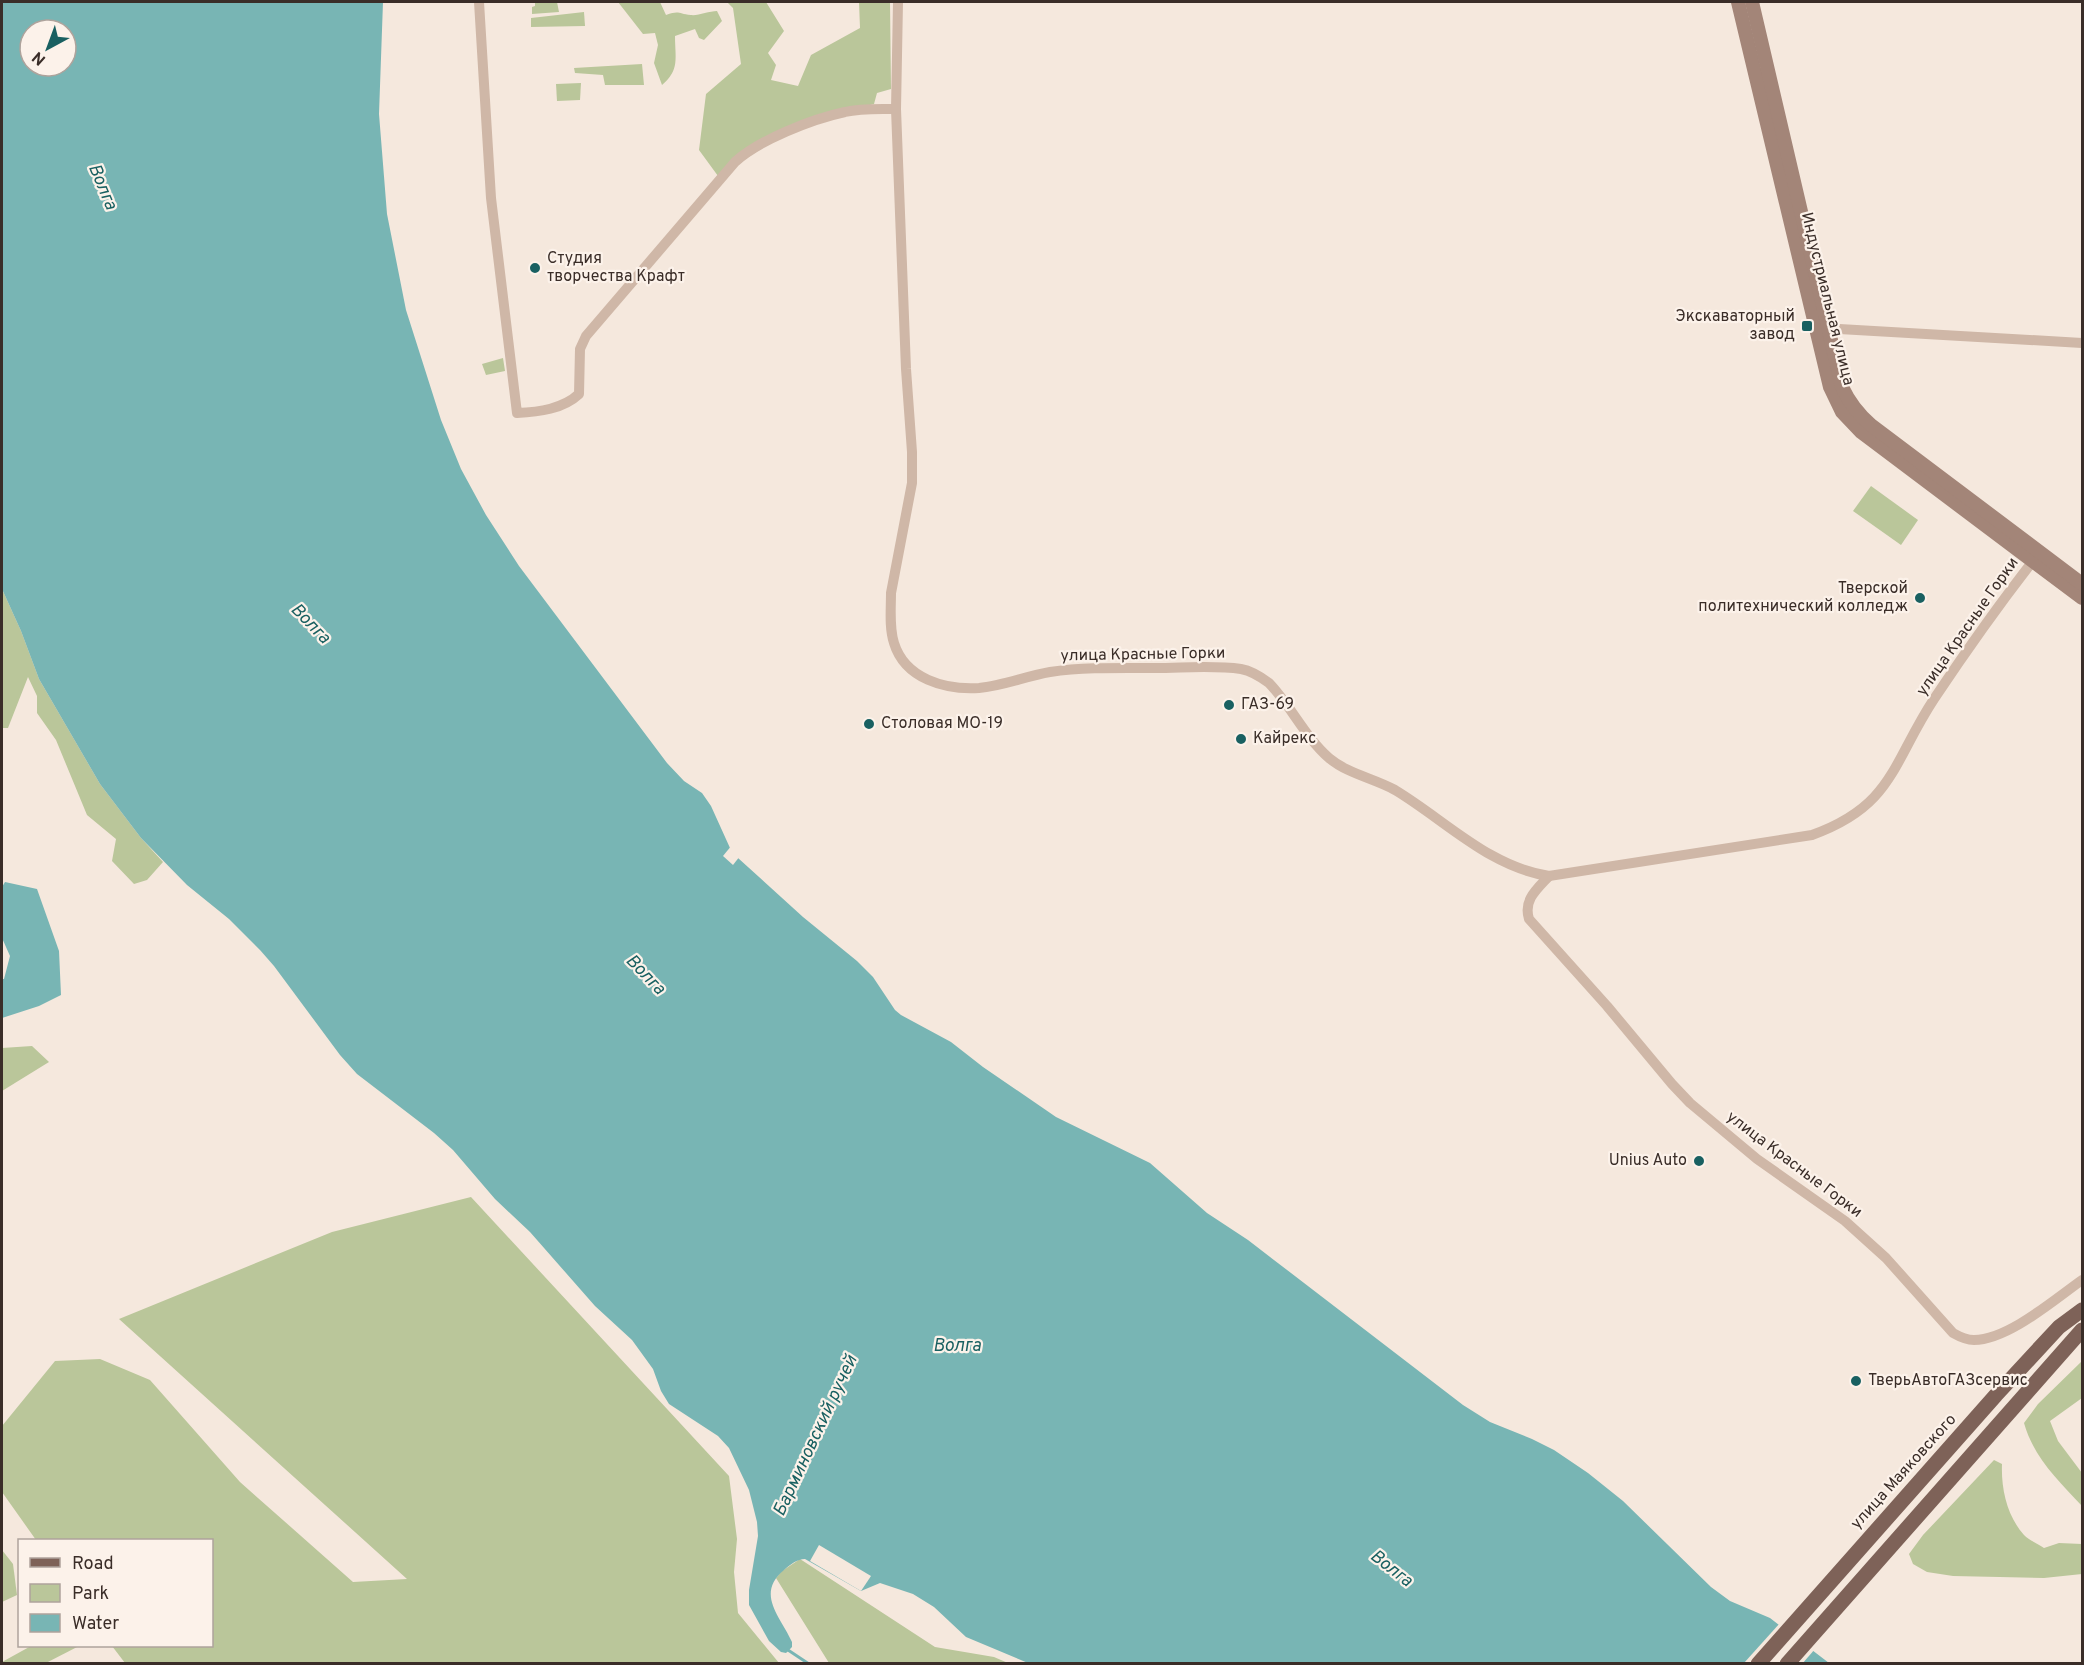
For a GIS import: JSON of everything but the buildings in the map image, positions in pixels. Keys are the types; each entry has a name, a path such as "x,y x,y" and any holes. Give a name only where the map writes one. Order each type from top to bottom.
{"main road":[{"name":"улица Маяковского","path":"1758,1664 1996,1395 2060,1327 2082,1310"},
{"path":"1787,1664 2078,1335"}],"street":[{"path":"479,2 491,198 517,413 548,410 571,401 579,394 580,349 586,336 735,162 748,150 810,123 846,112 896,109"},
{"name":"улица Красные Горки","path":"898,2 896,109 912,483 891,593 892,634 900,655 924,679 946,687 957,688 992,685 1051,672 1086,669 1214,667 1240,669 1264,679 1274,688 1319,747 1336,763 1392,789 1500,861 1549,876 1812,835 1846,820 1868,804 1887,784 1932,702 1962,657 2036,557"},
{"name":"Индустриальная улица","path":"1738,2 1822,328 1842,387 1853,407 2036,557 2082,598"},
{"name":"Индустриальная улица","path":"1752,2 1822,328"},
{"path":"1822,328 2082,343"},
{"name":"Индустриальная улица","path":"2036,557 2082,584"},
{"name":"улица Красные Горки","path":"1549,876 1531,897 1527,909 1529,919 1607,1006 1672,1084 1705,1116 1757,1159 1845,1221 1869,1241 1953,1333 1972,1340 1998,1336 2082,1280"}],"green space":[{"path":"535,2 557,2 559,12 532,14"},
{"path":"618,2 660,2 666,15 677,13 694,15 717,11 722,21 704,40 699,38 695,29 675,36 674,69 662,85 654,63 658,45 655,33 643,34"},
{"path":"727,2 766,2 784,31 768,53 776,65 771,80 798,86 811,55 860,28 859,2 890,2 891,89 877,93 874,104 805,121 718,176 699,150 706,94 741,64 733,8"},
{"path":"584,12 585,26 531,27 531,18"},
{"path":"642,64 644,85 605,85 603,75 575,73 574,68"},
{"path":"581,83 580,100 557,101 556,84"},
{"path":"503,358 505,371 486,375 482,364"},
{"path":"1871,486 1918,520 1901,545 1853,511"},
{"path":"2,589 39,679 100,784 141,838 163,862 147,880 134,884 112,861 116,839 87,815 56,740 37,713 37,696 28,677 8,728 2,728"},
{"path":"32,1046 49,1062 2,1091 2,1048"},
{"path":"471,1197 729,1476 737,1539 734,1572 738,1613 779,1663 125,1663 113,1647 213,1647 213,1539 35,1539 2,1492 2,1426 55,1361 100,1359 150,1380 240,1482 353,1582 407,1579 119,1319 332,1232"},
{"path":"2082,1361 2082,1398 2050,1421 2058,1441 2082,1473 2082,1506 2040,1458 2024,1423 2038,1404"},
{"path":"1994,1460 2002,1464 2006,1502 2018,1528 2026,1537 2044,1548 2059,1543 2082,1544 2082,1574 2044,1578 1953,1576 1927,1572 1913,1564 1909,1554 1923,1535"},
{"path":"2,1550 13,1564 17,1595 2,1602"},
{"path":"800,1559 935,1647 994,1657 1008,1663 829,1663 776,1578"},
{"path":"29,1647 77,1647 46,1663 2,1662"}],"water":[{"name":"Волга","path":"2,2 383,2 379,114 387,214 406,310 441,420 461,469 486,515 519,566 667,763 684,781 702,793 711,806 730,848 738,858 803,917 857,961 873,977 895,1010 901,1015 951,1042 1056,1117 1150,1163 1207,1213 1248,1240 1463,1405 1490,1422 1554,1450 1588,1473 1623,1501 1711,1587 1730,1601 1770,1618 1829,1663 1028,1663 966,1637 934,1607 913,1594 880,1583 861,1591 805,1559 797,1561 784,1570 771,1588 773,1606 792,1642 792,1647 786,1653 781,1652 769,1641 749,1605 749,1590 758,1536 757,1522 749,1490 729,1448 718,1436 669,1404 661,1391 653,1369 632,1340 595,1306 530,1232 495,1199 453,1150 357,1074 260,950 229,919 187,885 141,838 100,784 39,679 2,589"},
{"path":"5,882 37,889 59,951 61,995 39,1006 2,1018 2,979 4,979 10,956 2,938 2,887"}],"pier":[{"path":"732,845 740,856 733,865 723,856"},
{"path":"819,1545 871,1576 861,1591 810,1561"},
{"path":"1781,1622 1815,1649 1802,1664 1744,1663"}],"waterway":[{"name":"Барминовский ручей","path":"788,1650 809,1664"}],"place":[{"name":"Студия творчества Крафт","path":"535,268"},
{"name":"Экскаваторный завод","path":"1807,326"},
{"name":"Тверской политехнический колледж","path":"1920,598"},
{"name":"ГАЗ-69","path":"1229,705"},
{"name":"Столовая МО-19","path":"869,724"},
{"name":"Кайрекс","path":"1241,739"},
{"name":"Unius Auto","path":"1699,1161"},
{"name":"ТверьАвтоГАЗсервис","path":"1856,1381"}]}
